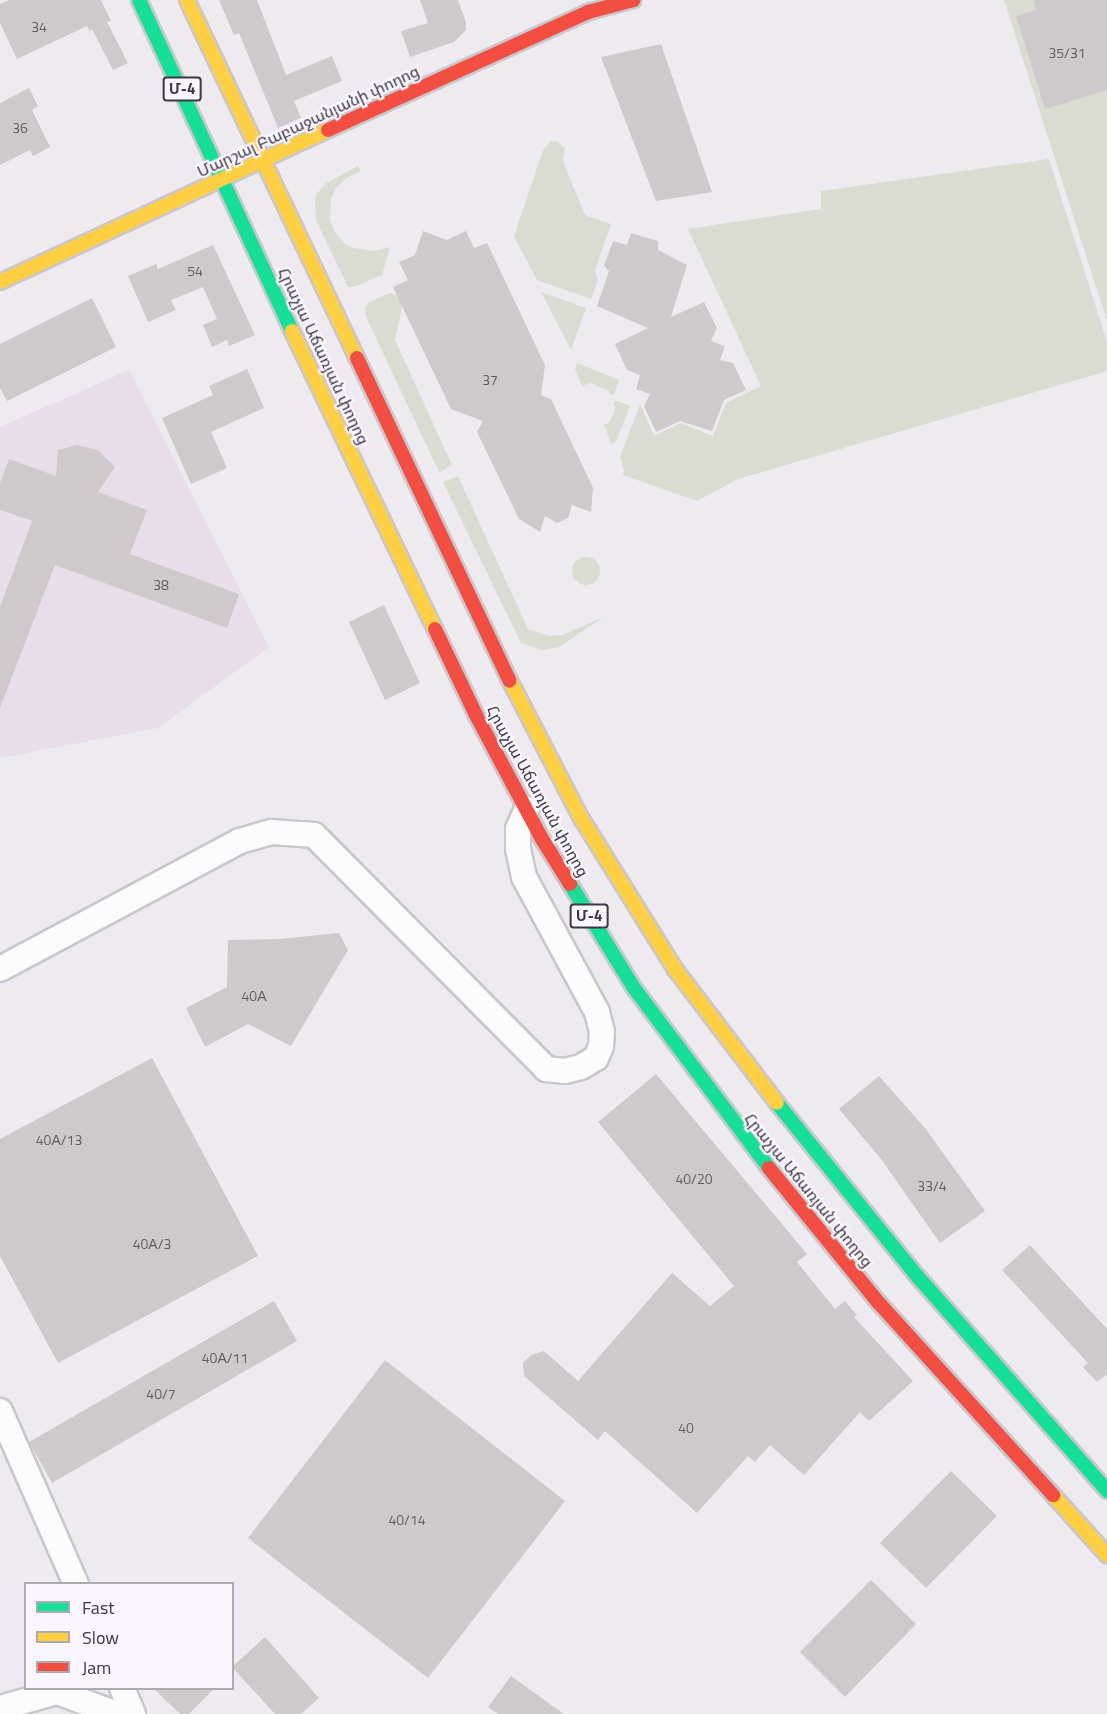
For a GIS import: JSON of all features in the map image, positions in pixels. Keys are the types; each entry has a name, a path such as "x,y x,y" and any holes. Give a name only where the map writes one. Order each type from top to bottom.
{"main road":[{"name":"Հրաչյա Աճառյան փողոց","path":"139,0 224,178 307,363 476,714 526,809 634,988 747,1141 878,1302 1107,1555"},
{"name":"Հրաչյա Աճառյան փողոց","path":"187,0 508,677 581,818 675,969 780,1107 918,1277 1107,1491"},
{"name":"Մարշալ Բաբաջանյանի փողոց","path":"0,282 588,12 633,0"}],"street":[{"path":"0,969 240,841 272,832 314,835 546,1069 565,1071 581,1067 596,1058 602,1046 602,1032 597,1012 524,877 518,849 518,829 526,809"},
{"path":"0,1411 75,1582"},
{"path":"122,1690 133,1714"},
{"path":"0,1708 57,1692 117,1714"}],"shaded area":[{"path":"1004,0 1107,0 1107,321 1062,181"},
{"path":"557,141 565,148 563,161 585,215 611,224 595,270 598,280 591,299 537,280 514,236 543,150 550,142"},
{"path":"1049,159 1107,342 1107,371 738,479 697,501 623,475 624,470 620,457 640,404 654,436 681,423 713,436 726,403 761,386 688,229 821,209 821,191"},
{"path":"358,166 361,171 345,179 336,188 331,199 330,220 334,231 346,245 354,248 375,251 390,247 382,275 354,287 348,287 316,220 315,203 316,195 325,184"},
{"path":"541,292 586,308 571,350"},
{"path":"390,293 399,296 403,303 395,340 452,465 439,472 367,319 365,309 369,302"},
{"path":"577,363 619,380 614,394 610,395 608,390 590,383 582,386 575,369"},
{"path":"129,370 269,647 158,728 0,758 0,427"},
{"path":"615,400 630,406 616,442 611,444 604,425 610,422 616,407"},
{"path":"458,476 528,629 549,636 562,635 604,617 559,647 542,650 521,643 443,482"},
{"path":"586,557 596,561 600,571 596,581 586,585 576,581 572,571 576,561"}],"building":[{"path":"9,0 101,0 111,21 107,22 128,63 113,70 92,29 90,31 87,26 17,59 0,23 0,4"},
{"path":"219,0 257,0 286,75 332,56 342,81 294,101 301,118 278,128 239,33 234,35"},
{"path":"420,0 458,0 466,22 466,30 454,42 410,57 401,31 428,23"},
{"path":"1034,0 1107,0 1107,90 1045,109 1016,16 1036,10"},
{"path":"661,44 712,192 656,201 601,57"},
{"path":"29,88 38,106 32,110 50,147 33,156 30,150 0,165 0,103"},
{"path":"423,231 447,240 466,231 474,248 487,243 545,365 541,395 551,399 593,488 591,512 572,505 568,518 557,523 545,516 540,532 519,519 477,432 483,421 451,409 393,287 408,280 399,262 415,255"},
{"path":"631,233 658,241 658,250 687,265 671,317 704,302 717,328 711,341 725,346 720,360 733,363 746,390 724,400 712,431 680,421 656,432 644,406 650,394 636,389 640,375 627,370 615,344 648,328 597,306 609,271 604,266 613,241 627,245"},
{"path":"213,245 255,335 229,346 227,340 212,347 203,325 217,319 203,287 171,300 176,310 148,322 128,276 156,264 158,269"},
{"path":"92,298 116,347 7,401 0,388 0,344"},
{"path":"247,369 264,408 211,432 227,468 191,484 162,418 213,395 209,386"},
{"path":"77,445 98,450 115,467 98,492 147,510 130,554 239,594 227,628 55,565 0,708 0,607 32,521 0,510 0,483 9,459 56,476 58,450"},
{"path":"384,605 420,683 385,700 349,622"},
{"path":"339,933 348,950 291,1046 248,1024 205,1047 186,1008 227,987 228,940 280,939"},
{"path":"152,1058 258,1256 58,1363 0,1256 0,1139"},
{"path":"656,1074 807,1254 797,1262 835,1309 845,1301 857,1315 854,1317 913,1381 869,1421 860,1412 804,1475 770,1445 755,1462 748,1456 697,1513 605,1431 598,1440 524,1376 523,1363 531,1355 544,1351 578,1381 672,1273 710,1306 734,1286 598,1122"},
{"path":"879,1076 925,1128 985,1211 940,1243 881,1159 839,1109"},
{"path":"1030,1245 1107,1329 1107,1374 1097,1382 1083,1367 1088,1363 1002,1270"},
{"path":"274,1301 297,1341 52,1483 29,1442"},
{"path":"385,1360 565,1501 428,1678 248,1538"},
{"path":"951,1471 997,1516 926,1588 880,1543"},
{"path":"871,1580 916,1624 845,1697 800,1652"},
{"path":"265,1637 319,1698 301,1714 275,1714 234,1669 234,1665"},
{"path":"511,1676 564,1714 498,1714 488,1707"},
{"path":"155,1690 213,1690 189,1714 180,1714"}],"traffic: fast":[{"path":"139,0 292,331"},
{"path":"570,884 634,988 769,1168"},
{"path":"777,1103 918,1277 1107,1491"}],"traffic: slow":[{"path":"187,0 357,358"},
{"path":"0,282 328,130"},
{"path":"292,331 435,629"},
{"path":"510,681 581,818 675,969 777,1103"},
{"path":"1053,1495 1107,1555"}],"traffic: jam":[{"path":"328,130 588,12 633,0"},
{"path":"357,358 510,681"},
{"path":"435,629 476,715 542,839 570,884"},
{"path":"769,1168 878,1302 1053,1495"}]}
